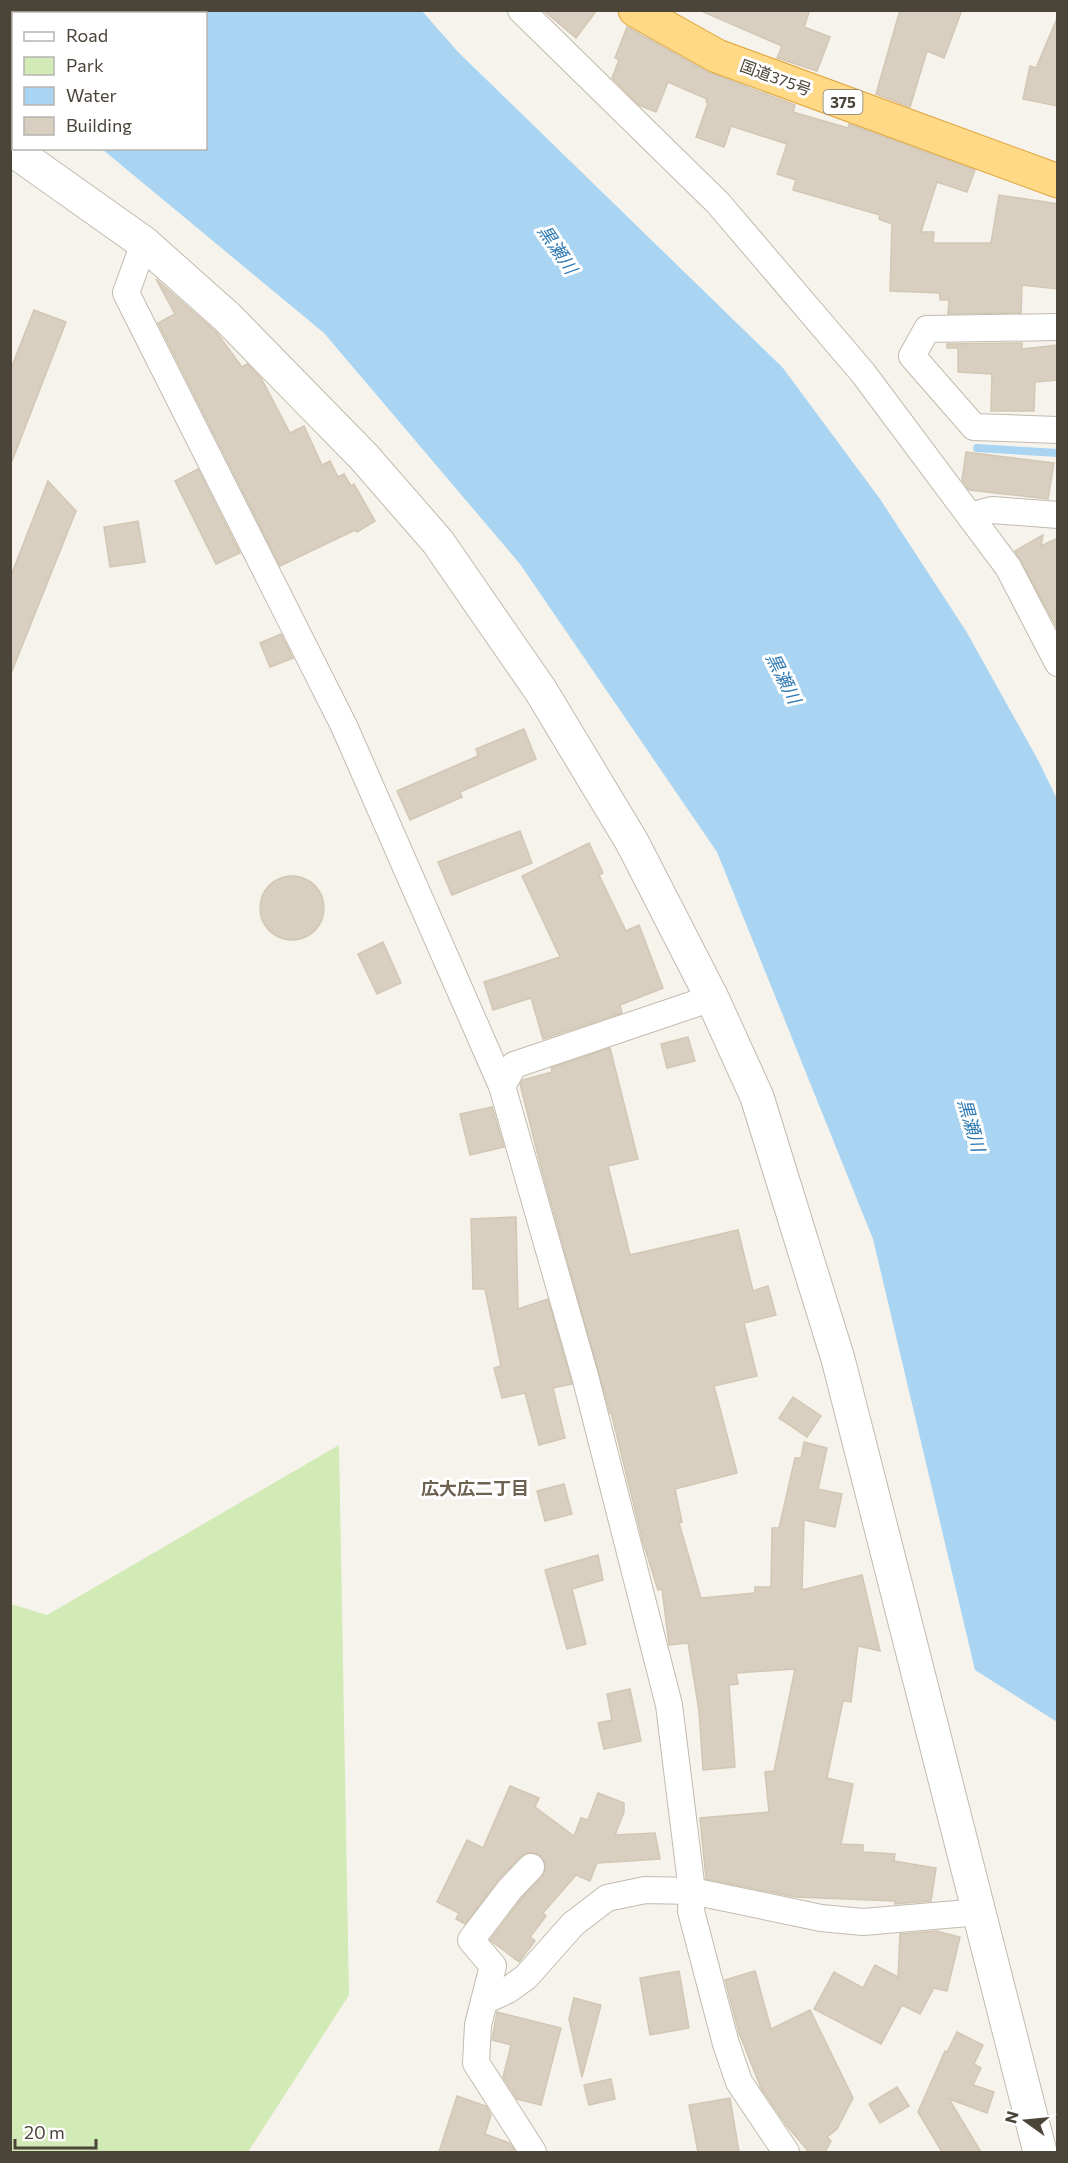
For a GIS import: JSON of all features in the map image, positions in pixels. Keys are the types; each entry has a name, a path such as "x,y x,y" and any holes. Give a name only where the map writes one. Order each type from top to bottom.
{"highway":[{"name":"国道375号","path":"635,10 717,56 1058,181"}],"street":[{"path":"521,10 718,203 863,373 1008,567 1058,663"},
{"path":"13,150 144,243 227,317 364,457 438,542 541,691 632,842 712,998 757,1097 835,1348 1040,2152"},
{"path":"144,243 126,293 344,726 502,1086 585,1376 669,1705 692,1890 691,1911 726,2044 739,2082 786,2152"},
{"path":"1058,327 927,329 912,356 974,427 1058,430"},
{"path":"970,516 992,510 1058,515"},
{"path":"502,1086 514,1065 712,998"},
{"path":"531,1867 471,1940 493,1966 478,2025 476,2063 533,2152"},
{"path":"484,2001 508,1990 526,1977 573,1924 607,1898 645,1890 692,1890 821,1918 863,1922 980,1912"}],"green space":[{"path":"339,1445 349,1995 248,2152 11,2152 11,1604 47,1615"}],"water":[{"name":"黒瀬川","path":"11,10 422,11 458,52 783,368 880,499 966,631 1038,760 1057,799 1057,1722 975,1670 873,1239 717,852 520,564 324,333 103,150 207,150 207,12 12,12 11,67"}],"building":[{"path":"543,10 597,10 576,38"},
{"path":"699,10 810,10 804,27 830,37 817,71 777,58 782,46"},
{"path":"900,10 962,10 944,58 927,51 910,107 876,94"},
{"path":"1058,16 1058,106 1023,99 1030,66 1036,68"},
{"path":"627,27 708,72 795,105 793,112 848,128 849,124 975,170 967,192 937,182 921,232 934,232 933,243 991,243 999,195 1058,204 1058,289 1022,285 1021,313 948,314 949,300 940,300 940,293 890,291 892,224 879,219 880,215 793,190 796,180 777,174 787,144 731,126 724,147 696,137 708,103 707,99 668,82 656,112 639,105 612,78 619,60 615,58"},
{"path":"156,279 217,333 242,367 247,364 261,378 290,433 304,426 322,465 330,461 338,477 344,474 351,486 354,484 375,521 357,532 355,530 280,566 158,323 175,314"},
{"path":"34,310 66,322 12,461 10,461 10,371"},
{"path":"1022,343 1022,349 1058,345 1058,380 1035,382 1034,411 991,411 992,374 958,372 958,348 947,348 947,344"},
{"path":"966,452 1054,463 1048,499 969,490 962,480"},
{"path":"198,469 240,553 216,564 175,481"},
{"path":"48,481 76,511 10,676 10,578"},
{"path":"138,521 145,562 110,567 104,527"},
{"path":"1043,535 1041,546 1058,538 1058,630 1015,551"},
{"path":"281,634 293,658 270,667 260,643"},
{"path":"524,729 536,759 460,792 462,797 410,820 397,791 478,756 476,749"},
{"path":"520,831 532,863 452,895 438,862"},
{"path":"589,843 603,873 599,875 626,931 639,925 663,988 620,1005 622,1013 543,1039 531,998 493,1010 484,982 560,957 522,876"},
{"path":"286,876 298,876 315,885 322,896 324,908 322,920 315,931 298,940 286,940 274,935 265,926 260,914 260,902 265,890 274,881"},
{"path":"383,942 401,983 377,994 358,954"},
{"path":"688,1037 695,1061 667,1068 661,1044"},
{"path":"610,1048 638,1159 608,1166 630,1255 738,1230 753,1291 768,1286 776,1315 744,1323 757,1376 714,1386 737,1473 675,1489 682,1522 679,1523 701,1598 755,1593 755,1587 771,1587 772,1528 779,1528 795,1458 801,1458 804,1442 827,1448 818,1489 842,1494 835,1527 804,1520 802,1590 862,1575 880,1651 858,1646 851,1702 843,1701 827,1778 853,1784 841,1844 863,1845 863,1852 895,1854 894,1861 936,1868 931,1901 895,1904 895,1901 795,1897 706,1879 700,1818 769,1812 765,1772 774,1771 795,1669 736,1673 738,1684 729,1685 735,1767 703,1770 699,1711 688,1643 669,1645 662,1589 658,1590 643,1542 611,1412 541,1167 520,1084 523,1080 552,1072 551,1068"},
{"path":"492,1107 504,1147 470,1155 460,1114"},
{"path":"516,1217 518,1309 548,1299 572,1384 553,1388 565,1438 539,1445 525,1393 502,1398 494,1368 501,1366 485,1289 473,1289 471,1219"},
{"path":"793,1397 821,1416 807,1437 779,1418"},
{"path":"564,1484 572,1514 545,1521 537,1491"},
{"path":"598,1555 603,1580 572,1589 586,1644 567,1649 545,1570"},
{"path":"630,1689 641,1741 604,1749 598,1723 612,1720 607,1694"},
{"path":"510,1786 539,1798 535,1807 574,1836 581,1818 588,1820 598,1793 624,1803 624,1812 615,1835 655,1833 660,1859 597,1863 590,1881 576,1875 543,1913 546,1916 530,1937 535,1941 519,1962 490,1940 521,1899 542,1877 545,1863 541,1856 527,1853 520,1857 498,1880 465,1924 456,1919 459,1913 437,1902 467,1840 483,1848"},
{"path":"936,1931 960,1937 947,1991 934,1988 920,2014 902,2005 881,2044 814,2009 834,1972 863,1988 875,1965 898,1977 900,1934"},
{"path":"679,1971 689,2028 650,2035 640,1978"},
{"path":"755,1971 771,2029 810,2010 853,2098 837,2129 827,2137 831,2141 825,2152 809,2152 787,2126 761,2088 739,2033 725,1980"},
{"path":"574,1998 601,2005 582,2077 569,2019"},
{"path":"497,2012 561,2028 541,2105 517,2099 503,2077 511,2045 492,2040"},
{"path":"957,2032 983,2045 974,2064 981,2068 973,2085 994,2092 987,2113 949,2099 981,2152 942,2152 918,2112 945,2051 947,2052"},
{"path":"611,2079 615,2099 589,2105 584,2085"},
{"path":"897,2087 909,2106 880,2123 869,2104"},
{"path":"457,2096 486,2106 491,2115 485,2134 509,2143 516,2152 439,2152"},
{"path":"730,2098 739,2152 698,2152 689,2105"}],"waterway":[{"path":"977,448 1058,453"}],"district":[{"name":"広大広二丁目","path":"475,1488"}]}
